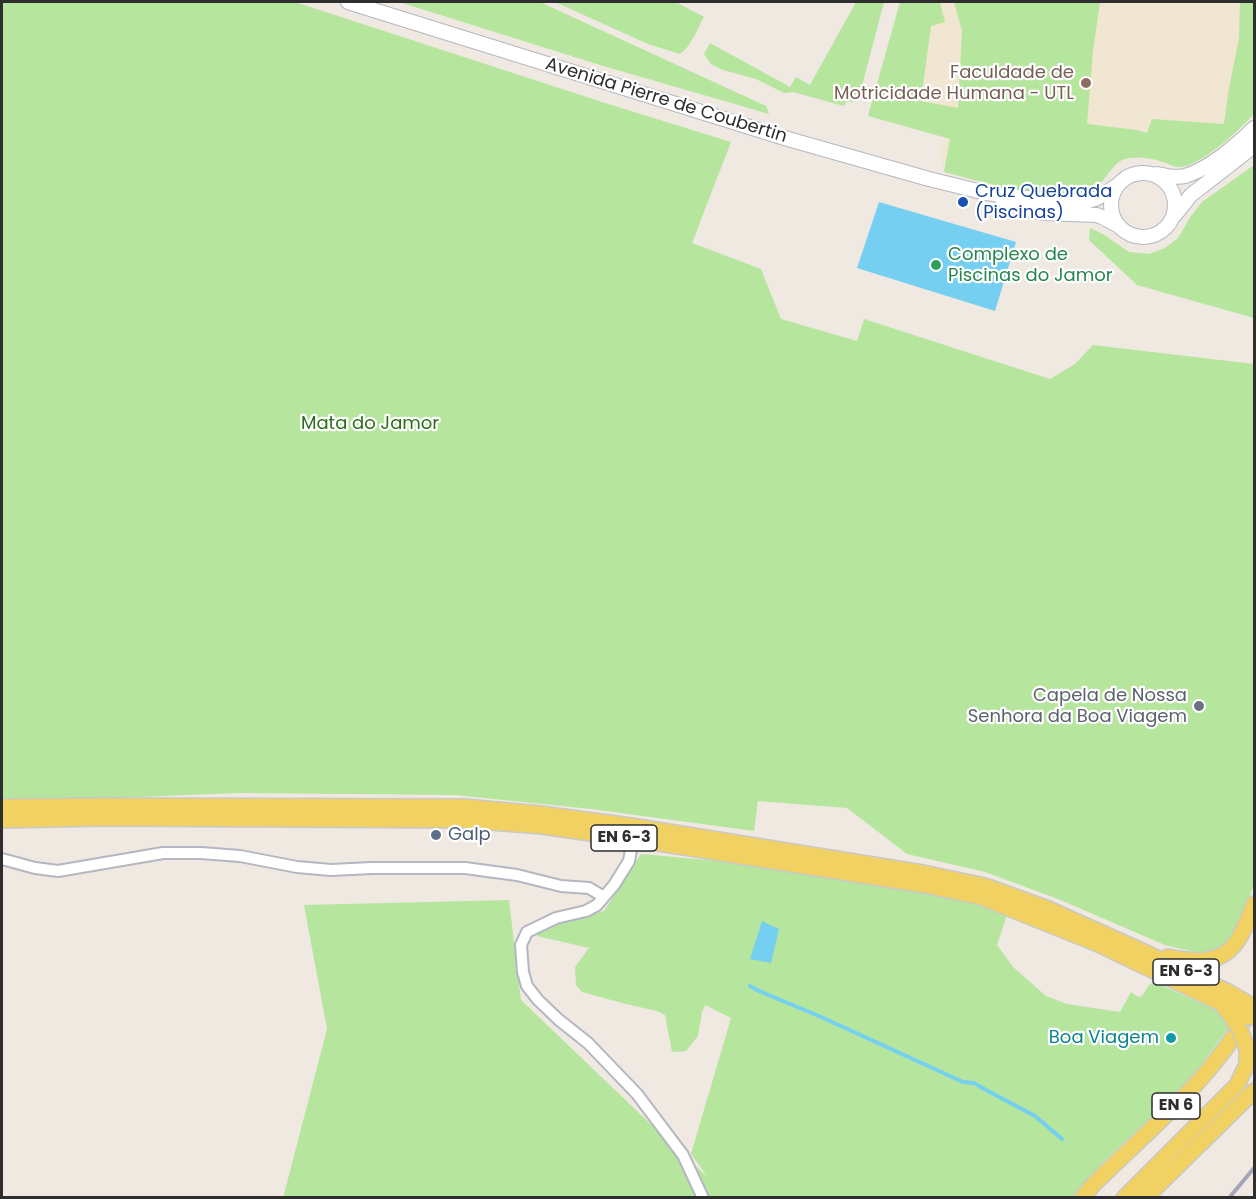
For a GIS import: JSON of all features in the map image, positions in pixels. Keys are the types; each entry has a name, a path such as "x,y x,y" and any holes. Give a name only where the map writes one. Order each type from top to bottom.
{"main road":[{"name":"EN 6-3","path":"2,807 465,807 631,826 923,873 985,886 1046,908 1144,952 1224,998 1240,1016 1254,1017"},
{"name":"EN 6-3","path":"2,820 104,818 466,820 542,826 633,839 925,885 981,897 1224,998 1247,1003 1254,1009"},
{"path":"1144,952 1190,961 1209,960 1224,955 1237,943 1254,904"},
{"name":"EN 6-3","path":"1124,1197 1238,1085 1247,1064 1247,1050 1243,1036 1224,998"},
{"name":"EN 6","path":"1082,1197 1182,1101 1216,1063 1235,1035 1254,1000"},
{"name":"EN 6","path":"1145,1197 1252,1091"}],"street":[{"name":"Avenida Pierre de Coubertin","path":"348,2 788,139 986,193 1052,201 1084,202 1103,195 1119,184"},
{"path":"1254,128 1238,143 1203,168 1185,176 1138,173 1132,175 1119,184 1112,199 1111,207 1116,222 1121,228 1136,236 1158,233 1170,222 1191,195 1254,146"},
{"path":"1152,174 1164,180 1172,191 1175,207 1170,222"},
{"name":"Avenida Pierre de Coubertin","path":"986,193 1036,212 1059,215 1097,215 1121,228"},
{"path":"633,839 629,861 614,885 597,905 586,911 556,918 527,932 521,945 523,972 527,986 538,1000 588,1043 637,1094 682,1155 703,1197"},
{"path":"2,859 35,868 58,871 163,853 240,856 297,867 332,870 465,868 517,875 561,886 589,888 604,897"}],"shaded area":[{"name":"Faculdade de Motricidade Humana - UTL","path":"929,2 1254,2 1254,114 1226,142 1193,163 1177,167 1160,160 1141,157 1122,160 1096,187 1078,194 1053,194 1005,187 942,166 940,154 947,135 916,104"}],"green space":[{"name":"Mata do Jamor","path":"2,2 295,2 731,142 692,243 761,269 781,319 857,341 864,319 1050,379 1075,364 1093,345 1254,364 1254,884 1238,930 1229,942 1218,949 1198,953 1165,945 1058,899 985,872 907,854 847,808 758,801 754,831 591,809 455,795 239,793 114,798 2,799"},
{"path":"399,2 540,2 766,106 769,114 600,65"},
{"path":"555,2 676,2 704,17 691,42 680,54 648,44"},
{"path":"856,2 884,2 858,101 846,102 844,106 793,92 784,93 756,79 723,70 711,64 704,54 710,43 790,87 796,77 810,85"},
{"name":"Faculdade de Motricidade Humana - UTL","path":"900,2 940,2 945,22 931,26 921,101 958,108 962,31 954,2 1100,2 1087,124 1147,133 1152,119 1224,124 1239,38 1240,2 1254,2 1254,114 1218,147 1196,162 1176,167 1148,158 1126,158 1114,166 1101,183 1093,189 1077,194 1059,195 1019,191 944,172 950,139 868,116"},
{"path":"1254,165 1254,318 1137,285 1089,240 1090,228 1129,252 1149,254 1165,248 1178,238 1202,202"},
{"path":"641,854 740,863 958,899 1007,915 997,945 1013,967 1046,996 1067,1004 1120,1012 1131,992 1138,997 1142,996 1149,985 1154,982 1214,1009 1230,1026 1194,1075 1104,1161 1074,1197 283,1198 327,1029 304,905 509,900 521,1000 707,1176 691,1154 731,1018 705,1005 698,1036 686,1051 672,1052 665,1015 582,992 576,985 575,967 589,948 537,936 543,927 604,911"}],"water":[{"path":"879,202 1016,242 995,311 857,268"},
{"path":"762,921 779,929 771,963 750,959"}],"waterway":[{"path":"750,986 963,1082 974,1083 1035,1116 1062,1139"}],"railway":[{"path":"1229,1198 1254,1168"}],"place":[{"name":"Faculdade de Motricidade Humana - UTL","path":"1086,83"},
{"name":"Cruz Quebrada (Piscinas)","path":"963,202"},
{"name":"Complexo de Piscinas do Jamor","path":"936,265"},
{"name":"Capela de Nossa Senhora da Boa Viagem","path":"1199,706"},
{"name":"Galp","path":"436,835"},
{"name":"Boa Viagem","path":"1171,1038"}]}
